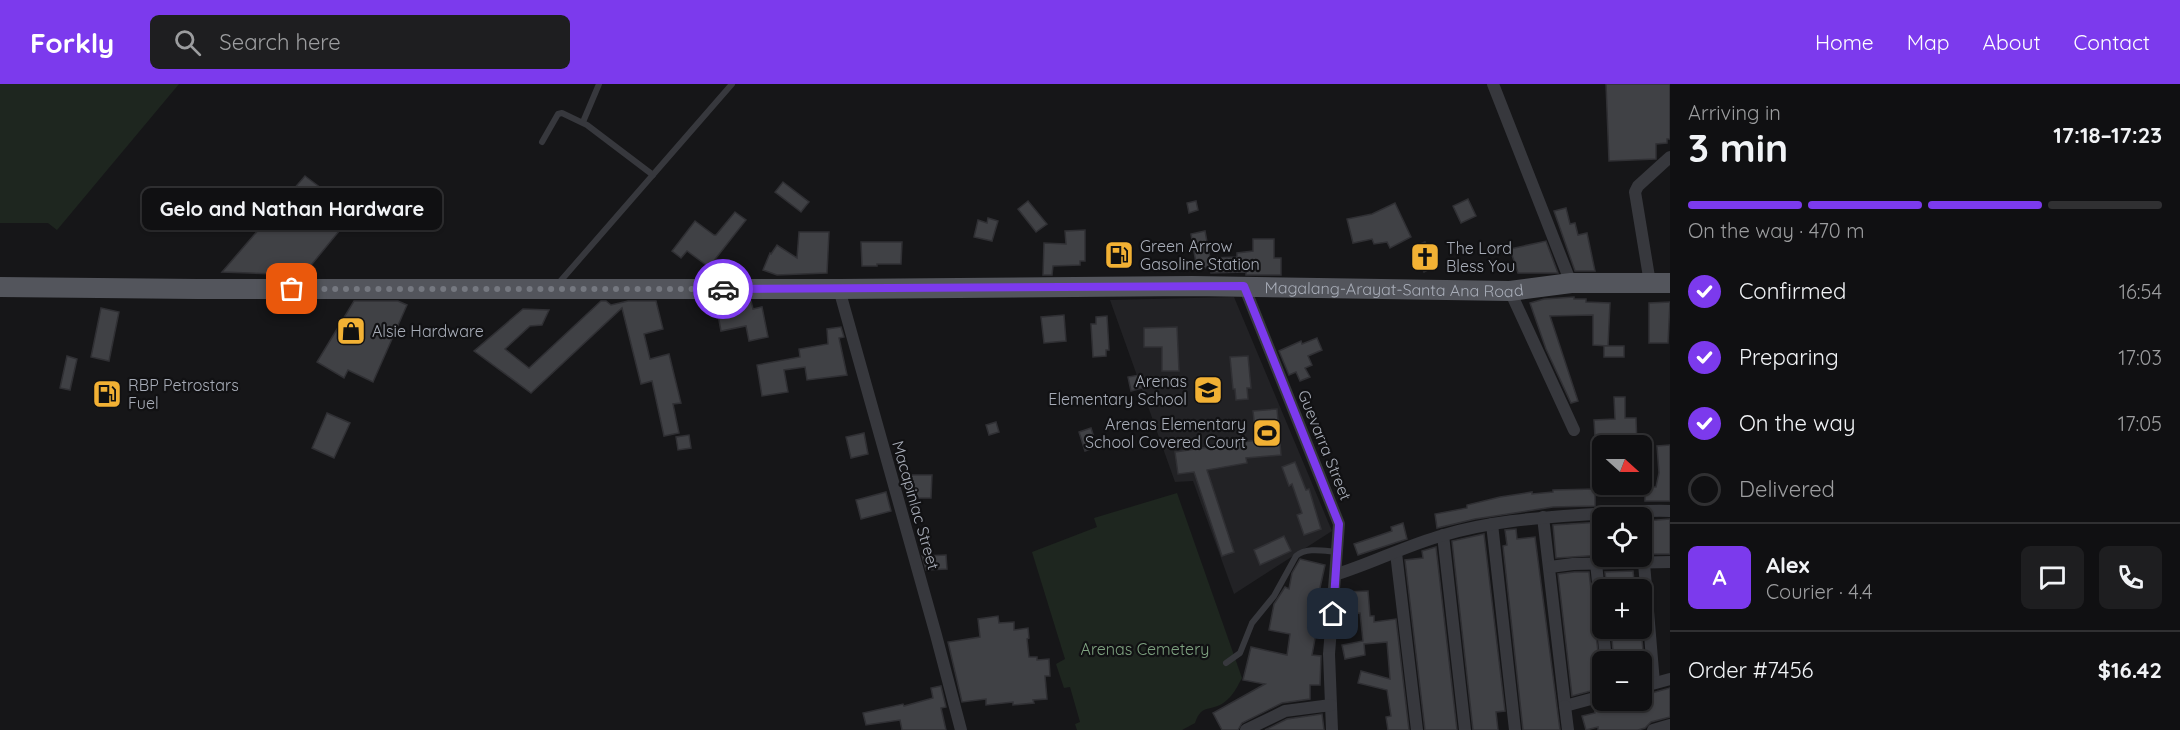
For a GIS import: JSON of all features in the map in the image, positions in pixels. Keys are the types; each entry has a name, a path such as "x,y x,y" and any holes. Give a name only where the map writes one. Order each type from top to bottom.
{"main road":[{"name":"Magalang-Arayat-Santa Ana Road","path":"0,287 838,289 1244,286 1510,291 1571,283 1670,283"}],"street":[{"path":"1493,84 1571,283"},
{"path":"1650,283 1635,192 1638,186 1670,157"},
{"name":"Guevarra Street","path":"1244,286 1339,524 1329,654 1332,730"},
{"name":"Macapinlac Street","path":"838,289 961,730"},
{"path":"1510,291 1574,430"},
{"path":"1336,574 1443,535 1492,524 1543,517 1644,510 1670,511"},
{"path":"1543,517 1568,730"},
{"path":"1492,524 1515,730"},
{"path":"1443,535 1464,730"},
{"path":"1396,553 1417,730"},
{"path":"1652,563 1670,562"},
{"path":"1550,567 1592,563"},
{"path":"1644,567 1646,651"},
{"path":"1652,684 1670,679"},
{"path":"1564,706 1592,699"},
{"path":"1246,730 1285,711 1331,705"},
{"path":"1653,730 1670,725"}],"lane":[{"path":"583,122 599,84"},
{"path":"554,289 732,84"},
{"path":"542,142 558,114 562,113 583,122 652,175"},
{"path":"1226,663 1240,653 1252,623 1274,596 1300,552 1337,552"}],"shaded area":[{"name":"Arenas Elementary School","path":"1234,297 1332,531 1234,594 1193,481 1175,482 1110,300"}],"green space":[{"path":"0,84 179,84 57,230 48,223 0,223"},
{"name":"Arenas Cemetery","path":"1177,493 1242,678 1228,699 1218,706 1201,712 1195,723 1182,730 1077,730 1075,724 1080,722 1070,687 1064,688 1056,664 1065,659 1032,552 1097,527 1094,518"}],"building":[{"path":"1606,84 1670,84 1670,139 1667,139 1667,143 1656,144 1656,159 1609,161"},
{"path":"305,176 354,213 303,275 222,272"},
{"path":"783,182 809,202 801,212 775,192"},
{"path":"1468,199 1476,216 1461,223 1453,206"},
{"path":"1028,201 1047,224 1036,232 1018,209"},
{"path":"1196,201 1198,210 1189,213 1187,203"},
{"path":"1395,203 1411,237 1390,248 1387,242 1374,244 1372,239 1353,243 1347,219 1372,214"},
{"path":"1566,208 1570,224 1575,223 1578,235 1587,233 1595,271 1575,271 1554,211"},
{"path":"735,212 746,220 709,267 687,251 681,258 672,251 695,221 716,235"},
{"path":"988,218 998,221 992,241 974,237 978,220 987,223"},
{"path":"1085,230 1085,261 1080,261 1080,265 1053,266 1052,275 1043,275 1044,243 1066,244 1065,231"},
{"path":"1205,231 1210,258 1237,257 1237,253 1253,251 1253,239 1274,239 1274,258 1281,258 1281,275 1246,275 1246,272 1211,273 1211,267 1197,269 1191,234"},
{"path":"799,232 829,232 827,273 777,275 763,270 770,253 777,245 797,258"},
{"path":"1546,241 1558,273 1518,273 1510,249"},
{"path":"861,242 902,242 901,264 862,266"},
{"name":"The Lord Bless You","path":"1425,242 1436,266 1424,272 1413,247"},
{"path":"1574,297 1574,299 1586,299 1586,302 1610,303 1608,346 1593,345 1593,315 1550,316 1578,401 1571,403 1546,349 1530,303 1544,299"},
{"path":"354,301 398,301 407,305 373,382 348,370 344,378 317,362"},
{"path":"601,301 606,301 611,305 628,301 656,301 663,329 644,334 650,359 669,354 681,403 673,404 679,433 664,436 652,381 641,384 622,308 531,393 474,351 523,309 549,310 542,325 530,326 505,349 529,368"},
{"path":"751,301 753,309 762,307 768,337 749,341 746,326 721,331 716,304"},
{"path":"1670,302 1668,343 1649,343 1649,303"},
{"path":"101,308 119,312 109,361 91,357"},
{"path":"1064,315 1066,341 1044,343 1041,317"},
{"path":"1107,316 1109,350 1106,350 1106,356 1093,357 1091,324 1096,324 1096,317"},
{"path":"841,327 844,337 839,338 847,375 807,380 805,367 784,370 788,392 762,396 757,365 800,357 799,349 828,344 827,329"},
{"path":"1177,327 1179,371 1162,371 1162,347 1144,347 1144,328"},
{"path":"1317,338 1322,350 1308,356 1312,365 1305,368 1310,377 1300,381 1296,372 1289,375 1279,351 1301,341 1302,344"},
{"path":"1604,346 1624,346 1624,357 1604,357"},
{"path":"67,356 77,359 70,390 60,388"},
{"path":"1248,356 1251,388 1247,388 1248,399 1236,400 1230,357"},
{"path":"1139,375 1142,388 1131,391 1128,377"},
{"path":"1614,397 1625,397 1625,418 1636,418 1637,435 1595,435 1594,420 1615,419"},
{"path":"1277,409 1281,455 1246,458 1247,463 1207,470 1234,552 1222,556 1194,472 1178,474 1175,452 1256,440 1253,411"},
{"path":"327,413 350,423 334,458 312,448"},
{"path":"996,422 999,432 989,435 986,425"},
{"path":"1091,428 1097,447 1085,451 1079,432"},
{"path":"864,433 868,454 851,458 846,437"},
{"path":"689,435 691,448 678,450 676,437"},
{"path":"1670,445 1670,501 1645,501 1645,495 1652,495 1652,487 1656,487 1659,473 1657,446"},
{"path":"1295,462 1306,490 1309,489 1321,529 1304,535 1297,515 1302,513 1292,484 1289,486 1282,467"},
{"path":"907,475 932,475 931,498 907,498"},
{"path":"1592,489 1592,495 1595,495 1595,506 1553,507 1475,519 1437,528 1435,514 1467,508 1467,505 1500,497 1532,492 1532,494 1553,492 1553,490"},
{"path":"886,492 891,511 861,519 856,500"},
{"path":"1670,519 1670,554 1652,554 1652,520"},
{"path":"1403,523 1407,539 1358,555 1354,544 1392,531 1391,527"},
{"path":"1592,523 1592,556 1556,558 1553,525"},
{"path":"1516,529 1517,539 1535,537 1560,730 1523,730 1503,546 1507,545 1505,530"},
{"path":"1484,534 1505,711 1496,712 1498,730 1473,730 1452,541"},
{"path":"1284,536 1291,551 1260,565 1254,550"},
{"path":"1436,547 1457,730 1425,730 1405,560 1423,558 1422,551"},
{"path":"946,555 947,569 926,570 922,556"},
{"path":"1300,559 1325,565 1318,597 1324,599 1321,609 1324,610 1323,623 1318,622 1312,655 1321,656 1320,685 1310,685 1310,699 1282,703 1242,723 1238,730 1222,730 1213,713 1265,684 1243,680 1251,647 1287,655 1290,634 1269,630 1274,604 1285,587 1289,589 1292,573"},
{"path":"1633,571 1634,579 1606,579 1605,572"},
{"path":"1589,572 1592,639 1597,639 1598,651 1592,651 1592,691 1572,696 1558,574"},
{"path":"1368,591 1370,616 1374,616 1374,622 1396,619 1409,730 1388,730 1386,717 1391,716 1387,690 1358,683 1361,671 1390,679 1387,642 1364,644 1365,655 1345,659 1342,645 1363,641 1360,613 1346,614 1345,592"},
{"path":"998,616 999,623 1014,622 1014,630 1028,628 1029,657 1037,657 1037,660 1049,659 1050,676 1045,676 1047,699 1013,705 1013,702 986,705 986,699 962,702 948,642 980,637 978,619"},
{"path":"1612,639 1642,639 1643,651 1613,651"},
{"path":"941,686 946,707 941,708 946,730 902,730 900,720 866,725 863,713 933,698 931,688"},
{"path":"1670,688 1670,717 1651,722 1645,728 1638,730 1598,730 1598,727 1586,730 1582,716 1595,713 1595,711 1652,711 1652,693"},
{"path":"1322,714 1324,730 1265,730 1287,719"}],"way so far":[{"path":"292,289 723,289"}],"place":[{"name":"Green Arrow Gasoline Station","path":"1119,255"},
{"name":"The Lord Bless You","path":"1425,257"},
{"name":"Gelo and Nathan Hardware","path":"292,289"},
{"name":"Alsie Hardware","path":"351,331"},
{"name":"Arenas Elementary School","path":"1208,390"},
{"name":"RBP Petrostars Fuel","path":"107,394"},
{"name":"Arenas Elementary School Covered Court","path":"1267,433"}],"route":[{"path":"723,289 1244,286 1339,524 1333,614"}]}
